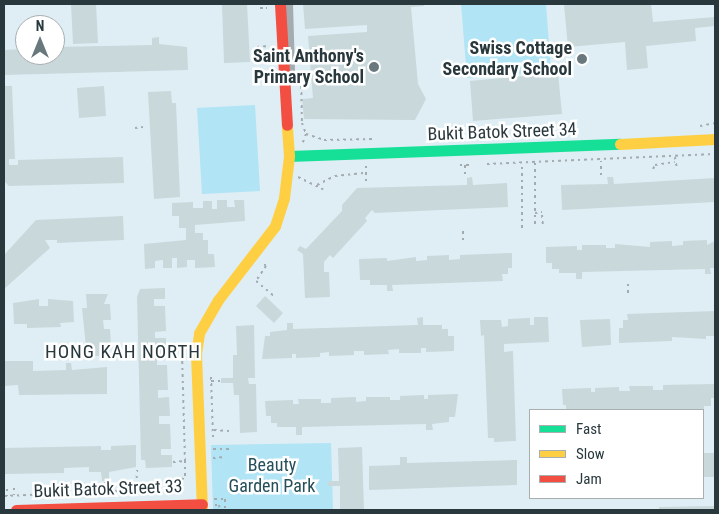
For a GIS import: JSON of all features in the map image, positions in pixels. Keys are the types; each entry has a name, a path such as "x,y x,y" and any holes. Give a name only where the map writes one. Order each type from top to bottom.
{"street":[{"path":"287,97 291,78 288,4"},
{"path":"202,507 196,353 199,333 218,300 275,226 284,198 289,156 287,97 283,78 276,6"},
{"name":"Bukit Batok Street 34","path":"289,156 529,149 715,139"},
{"name":"Bukit Batok Street 33","path":"16,510 202,507"}],"path":[{"path":"260,8 276,6"},
{"path":"257,47 273,46"},
{"path":"296,183 297,176 304,170 303,156 306,134 302,123 301,68"},
{"path":"135,128 143,127"},
{"path":"306,134 324,140 382,139"},
{"path":"487,164 522,164 715,154"},
{"path":"601,160 601,176"},
{"path":"653,169 655,165 676,162 677,169"},
{"path":"535,163 535,228"},
{"path":"522,164 522,228"},
{"path":"465,165 465,177"},
{"path":"317,185 335,176 366,173"},
{"path":"297,176 323,189"},
{"path":"535,213 542,214 543,227"},
{"path":"463,230 463,243"},
{"path":"257,268 267,256"},
{"path":"263,262 266,266 256,281 275,297"},
{"path":"628,284 628,293"},
{"path":"209,458 214,430 211,373"},
{"path":"211,381 220,381"},
{"path":"214,430 230,430"},
{"path":"211,449 233,448"},
{"path":"213,458 225,457"},
{"path":"173,462 185,461"},
{"path":"136,470 136,491"},
{"path":"105,482 105,492"},
{"path":"14,488 14,495"},
{"path":"7,489 5,496 60,494"},
{"path":"215,499 225,499 226,510"},
{"path":"219,499 219,504"}],"green space":[{"path":"461,4 546,4 551,71 467,78"},
{"path":"255,105 260,191 202,194 197,108"},
{"name":"Beauty Garden Park","path":"331,443 333,510 213,510 211,445"}],"building":[{"path":"71,4 96,4 98,43 73,44"},
{"path":"222,4 247,4 250,62 224,63"},
{"name":"Saint Anthony's Primary School","path":"303,4 424,4 424,6 411,7 418,84 426,99 415,120 304,119 302,99 313,98 308,36 367,32 367,25 305,29"},
{"path":"651,4 653,22 715,17 715,26 695,28 696,41 646,46 648,68 627,70 625,42 568,47 564,5"},
{"path":"159,37 159,44 187,47 188,70 4,75 4,50 15,49 15,65 65,65 65,47 152,45 152,38"},
{"path":"558,73 562,114 473,121 470,81"},
{"path":"4,86 12,86 15,159 9,159 9,165 18,165 18,160 123,157 124,183 9,186 4,181"},
{"path":"104,86 106,116 79,118 77,88"},
{"path":"171,91 172,103 176,103 180,197 154,199 148,92"},
{"path":"472,177 473,185 507,183 508,207 375,213 372,210 365,218 367,221 333,258 330,255 324,262 324,272 329,272 330,297 305,298 303,254 297,250 300,246 306,249 342,211 342,205 357,188 467,185 467,178"},
{"path":"607,177 613,177 614,184 715,178 715,202 562,210 561,185 608,184"},
{"path":"217,200 227,200 227,207 235,207 234,200 244,200 245,221 195,225 195,233 203,233 203,240 208,240 208,254 214,254 215,267 195,268 195,260 187,260 187,267 177,268 177,258 172,258 172,268 163,268 163,260 155,261 155,268 145,269 144,244 186,240 186,228 179,228 179,216 172,216 172,203 193,202 193,208 203,208 203,201 212,201 212,209 217,209"},
{"path":"123,216 124,240 57,243 57,240 45,240 50,248 4,289 4,255 36,220"},
{"path":"707,240 707,245 715,241 715,268 710,268 711,274 705,274 705,269 582,272 582,279 576,279 576,273 559,273 559,269 552,269 552,263 546,263 546,247 577,246 577,250 582,250 582,245 606,245 606,248 615,248 615,244 650,247 650,242 672,241 672,246 683,245 683,241"},
{"path":"512,253 512,268 508,268 508,274 502,274 503,281 392,285 393,291 387,291 387,285 370,285 370,280 360,280 359,259 387,258 387,261 416,257 416,261 427,260 427,256 449,255 449,260 460,259 460,255"},
{"path":"165,288 165,299 154,299 154,306 165,306 166,331 155,332 155,338 166,338 167,358 157,358 157,365 167,365 168,390 158,390 158,398 169,397 170,416 159,416 159,424 170,424 171,449 161,449 161,455 172,455 172,467 146,468 145,460 141,460 137,297 140,289"},
{"path":"86,294 108,294 104,304 110,304 111,320 103,320 104,329 110,329 111,346 104,346 108,356 87,356 82,308 87,308"},
{"path":"265,296 283,313 274,323 256,306"},
{"path":"39,299 39,306 48,306 48,299 73,301 74,322 60,323 61,327 27,328 27,324 14,324 13,303"},
{"path":"715,311 715,336 706,336 706,339 672,337 672,341 619,343 619,328 623,328 623,320 628,320 627,314"},
{"path":"423,317 423,325 442,325 442,329 448,329 448,336 454,336 454,351 426,352 426,348 421,348 421,353 399,353 399,349 388,350 389,354 364,355 364,351 354,351 354,355 329,356 329,352 320,353 320,357 296,358 296,354 292,354 292,358 262,359 265,336 270,336 270,332 287,330 287,323 293,323 293,329 418,325 417,318"},
{"path":"534,317 548,317 549,342 504,344 504,352 513,351 516,441 494,442 494,438 488,438 484,335 481,336 480,320 501,320 502,327 508,326 508,319 530,318 530,325 534,325"},
{"path":"610,319 611,345 582,347 580,320"},
{"path":"254,325 255,378 248,378 249,384 256,384 257,432 240,433 239,395 234,395 233,383 221,383 221,378 233,378 233,355 237,355 236,326"},
{"path":"4,361 33,361 33,371 66,370 66,363 71,363 72,370 107,367 107,394 19,395 18,385 4,386"},
{"path":"715,384 715,398 711,398 711,406 704,406 704,409 566,409 566,405 563,405 562,389 591,388 591,392 595,392 595,388 619,387 619,391 630,391 629,386 653,386 653,390 663,390 663,385"},
{"path":"458,394 455,417 449,417 449,422 432,424 433,430 426,430 426,424 302,427 302,435 296,435 296,427 277,427 277,423 271,423 271,416 266,416 265,401 293,400 293,404 299,404 298,399 321,399 321,403 331,403 331,398 356,397 356,402 366,401 366,397 390,397 390,400 400,400 400,396 424,395 424,399 428,399 428,395"},
{"path":"136,445 136,467 109,472 109,481 102,481 101,472 89,472 89,467 64,468 64,473 4,474 4,448 101,446 101,450 111,450 111,446"},
{"path":"362,447 364,510 340,510 340,486 328,486 328,481 339,481 338,448"},
{"path":"704,453 715,453 715,477 704,477"},
{"path":"400,457 407,457 407,463 517,460 517,485 369,490 369,466 400,465"},
{"path":"715,506 715,510 659,510 659,507"}],"traffic: fast":[{"path":"289,156 620,144"}],"traffic: slow":[{"path":"202,510 196,353 199,333 218,300 275,226 284,198 289,156 287,125"},
{"path":"620,144 715,139"}],"traffic: jam":[{"path":"280,4 287,125"},
{"path":"16,510 202,504"}],"place":[{"name":"Swiss Cottage Secondary School","path":"582,59"},
{"name":"Saint Anthony's Primary School","path":"374,67"}],"district":[{"name":"HONG KAH NORTH","path":"123,352"}]}
